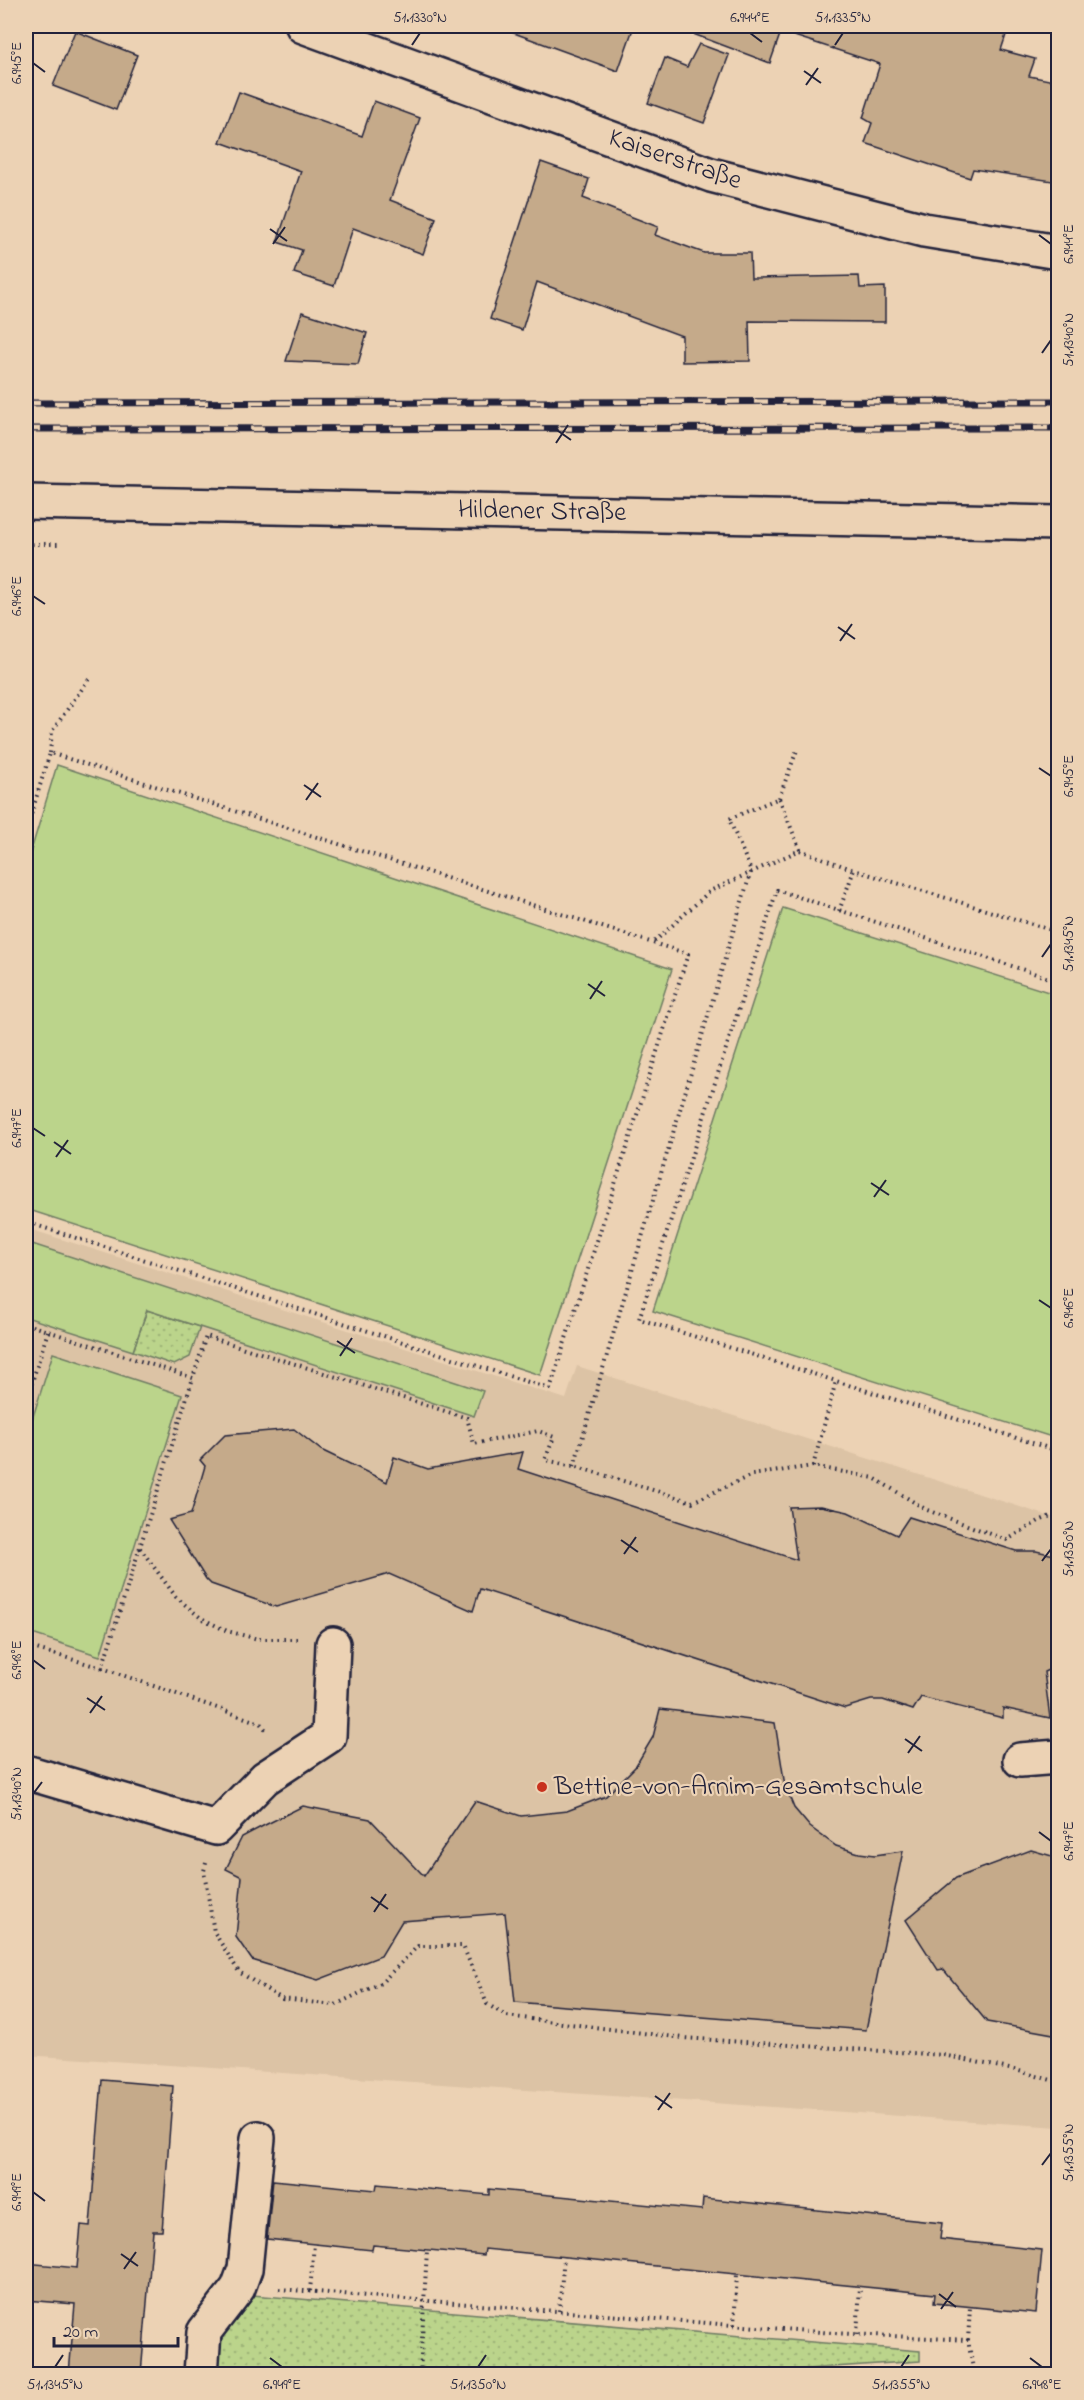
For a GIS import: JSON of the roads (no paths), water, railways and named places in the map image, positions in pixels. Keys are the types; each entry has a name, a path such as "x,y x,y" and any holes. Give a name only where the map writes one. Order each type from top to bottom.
{"main road":[{"name":"Kaiserstraße","path":"303,26 711,175 924,230 1059,252"},
{"name":"Hildener Straße","path":"26,501 1059,523"},
{"path":"26,1772 216,1828 265,1778 329,1736 333,1644"},
{"path":"1020,1760 1059,1756"},
{"path":"201,2374 204,2332 238,2288 245,2269 258,2138"}],"railway":[{"path":"26,403 1058,401"},
{"path":"26,429 1058,428"}],"place":[{"name":"Bettine-von-Arnim-Gesamtschule","path":"542,1787"}]}
